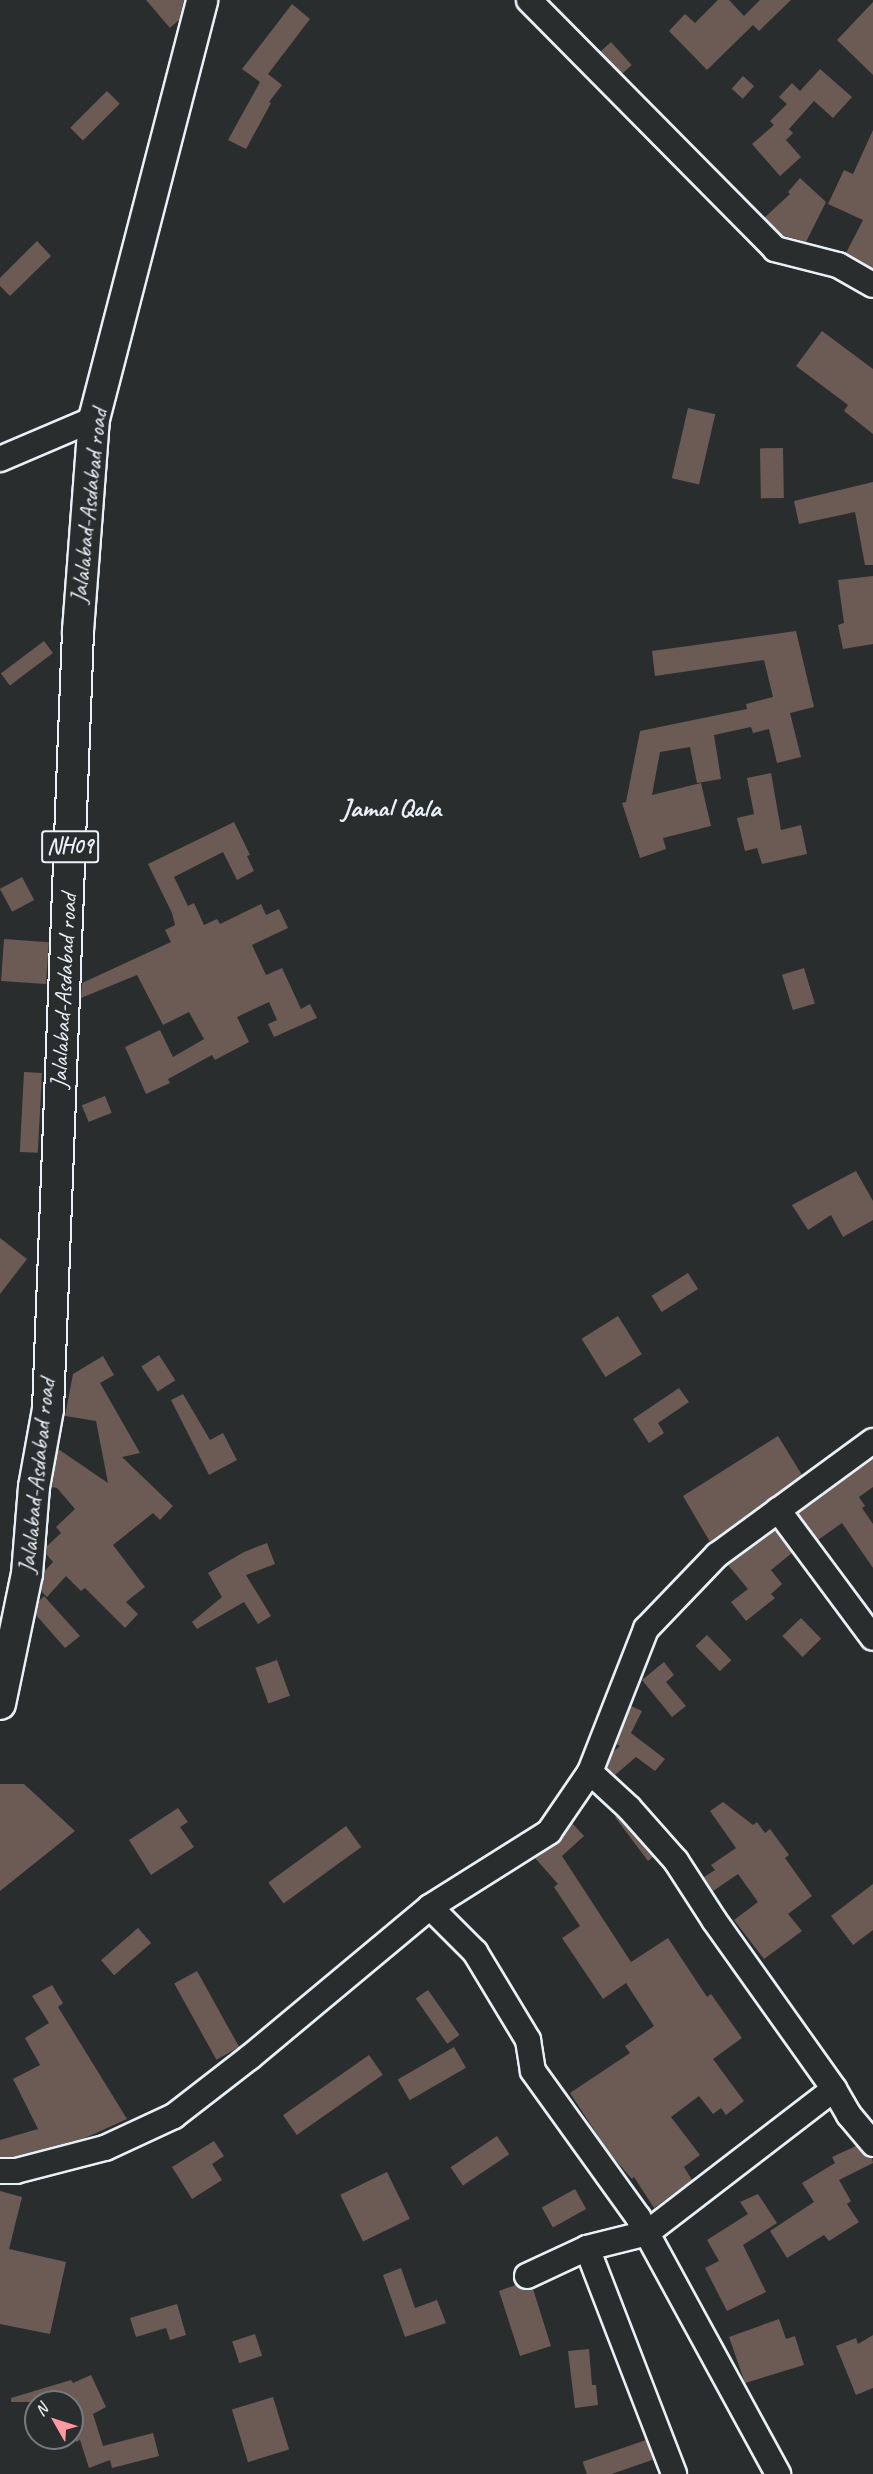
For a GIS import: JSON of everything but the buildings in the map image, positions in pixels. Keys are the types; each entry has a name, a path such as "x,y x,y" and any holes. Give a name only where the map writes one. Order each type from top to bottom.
{"main road":[{"name":"Jalalabad-Asdabad road","path":"0,1704 27,1575 34,1487 48,1409 78,631 94,419 202,0"}],"street":[{"path":"529,0 776,249 838,266 873,285"},
{"path":"0,459 94,419"},
{"path":"0,2171 16,2171 105,2148 174,2116 250,2057 430,1907 549,1832 590,1772 646,1629 717,1555 873,1441"},
{"path":"778,1510 873,1638"},
{"path":"590,1772 629,1808 676,1861 714,1920 834,2089 849,2115 873,2144"},
{"path":"430,1907 475,1952 528,2040 533,2071 647,2233 778,2474"},
{"path":"526,2276 587,2247 647,2233 834,2089"},
{"path":"587,2247 674,2474"}],"district":[{"name":"Jamal Qala","path":"391,808"}]}
